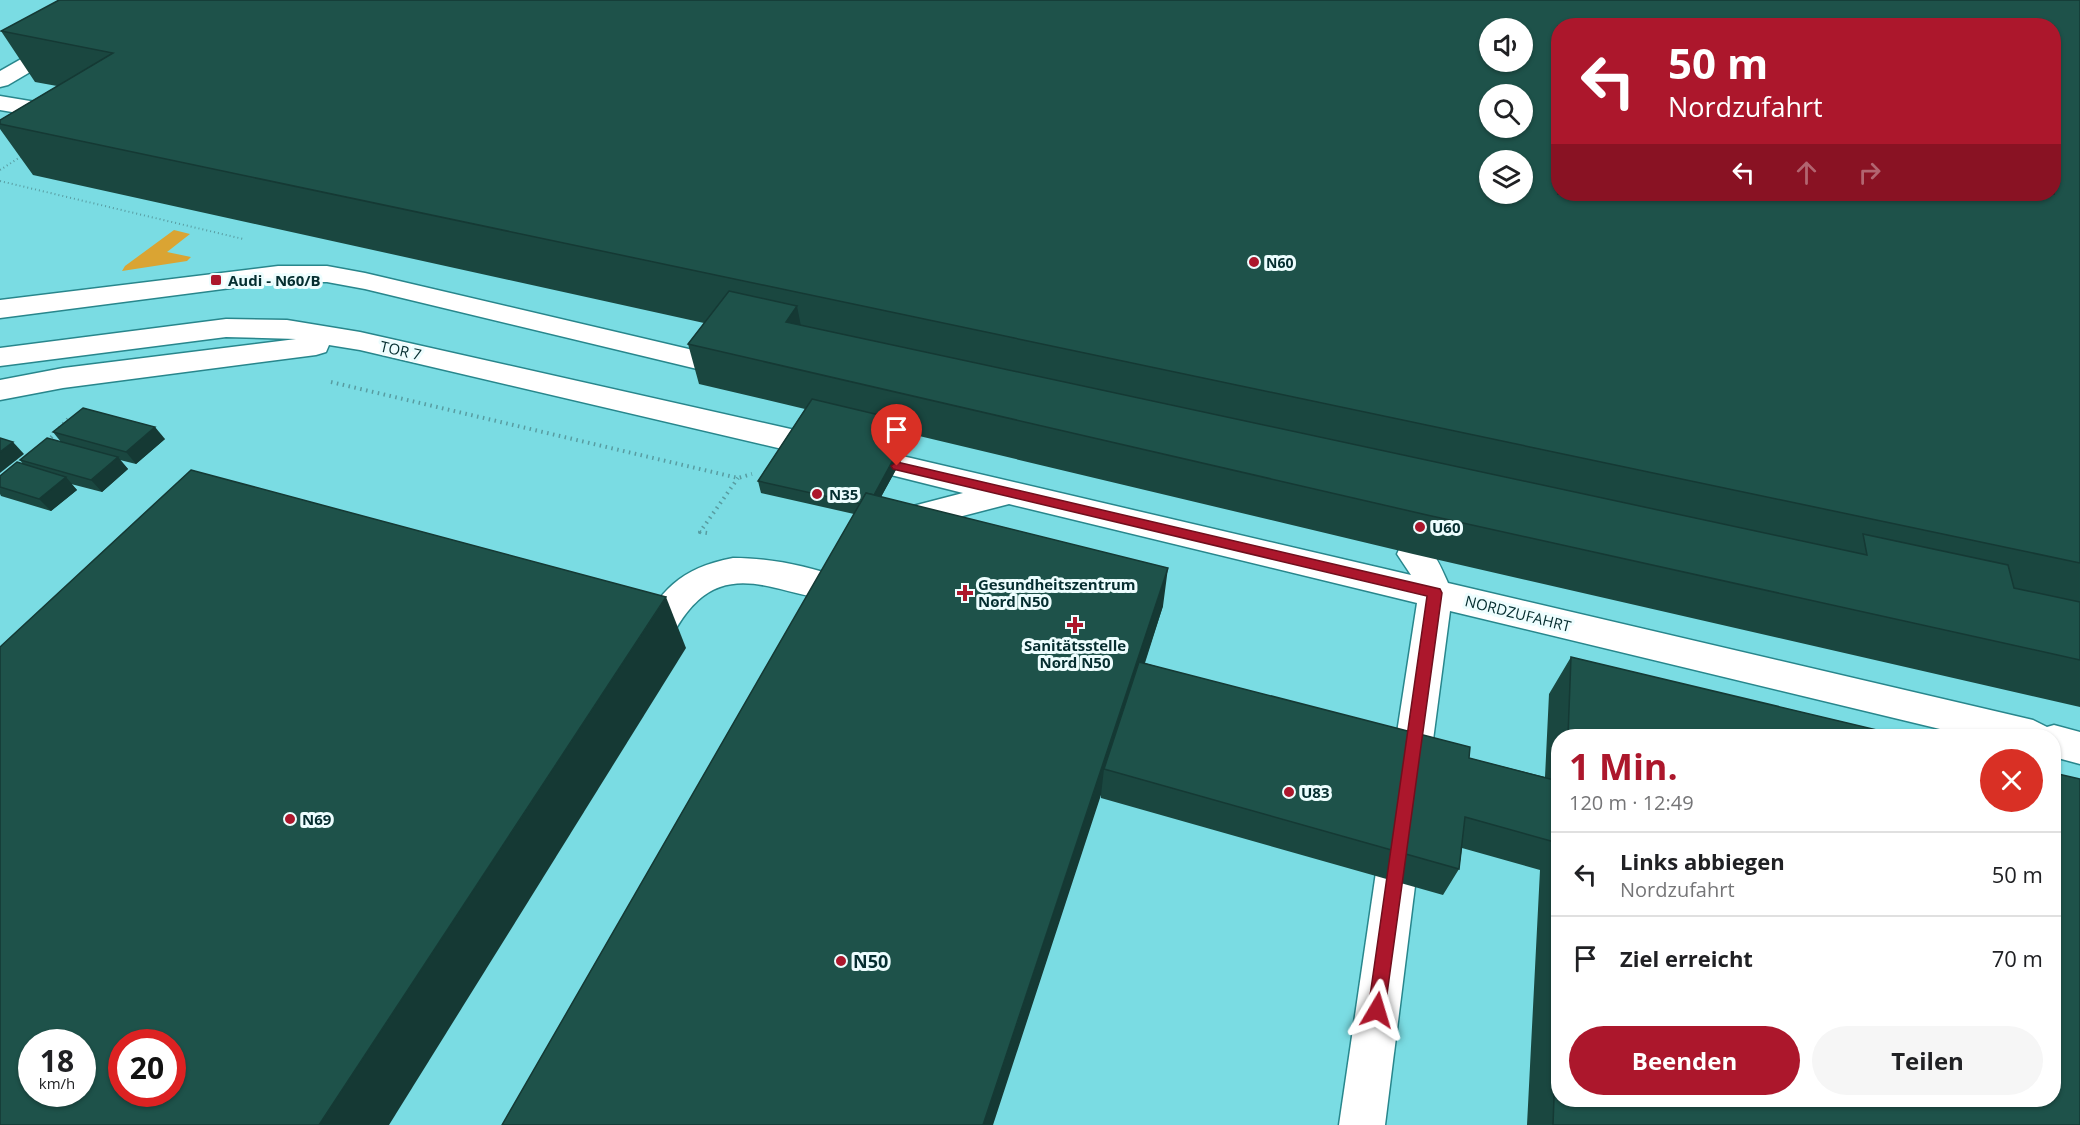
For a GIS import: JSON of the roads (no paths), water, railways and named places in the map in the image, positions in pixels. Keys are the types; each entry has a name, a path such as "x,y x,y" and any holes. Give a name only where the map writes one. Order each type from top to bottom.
{"lane":[{"path":"0,80 139,0"},
{"path":"0,103 83,117"},
{"path":"0,309 267,275 327,274 714,364"},
{"name":"TOR 7","path":"0,357 226,328 287,329 360,341 795,441"},
{"path":"0,390 63,378 360,341"},
{"name":"NORDZUFAHRT","path":"897,466 2004,729"},
{"path":"652,638 679,597 691,586 709,577 731,571 753,569 838,574 893,522 1009,493"},
{"path":"1362,1125 1435,593 1424,567 1413,554"},
{"path":"2061,743 2080,748"}],"place":[{"name":"N60","path":"1254,262"},
{"name":"Audi - N60/B","path":"216,280"},
{"name":"N35","path":"817,494"},
{"name":"U60","path":"1420,527"},
{"name":"Gesundheitszentrum Nord N50","path":"965,593"},
{"name":"Sanitätsstelle Nord N50","path":"1075,625"},
{"name":"U83","path":"1289,792"},
{"name":"N69","path":"290,819"},
{"name":"N50","path":"841,961"}]}
